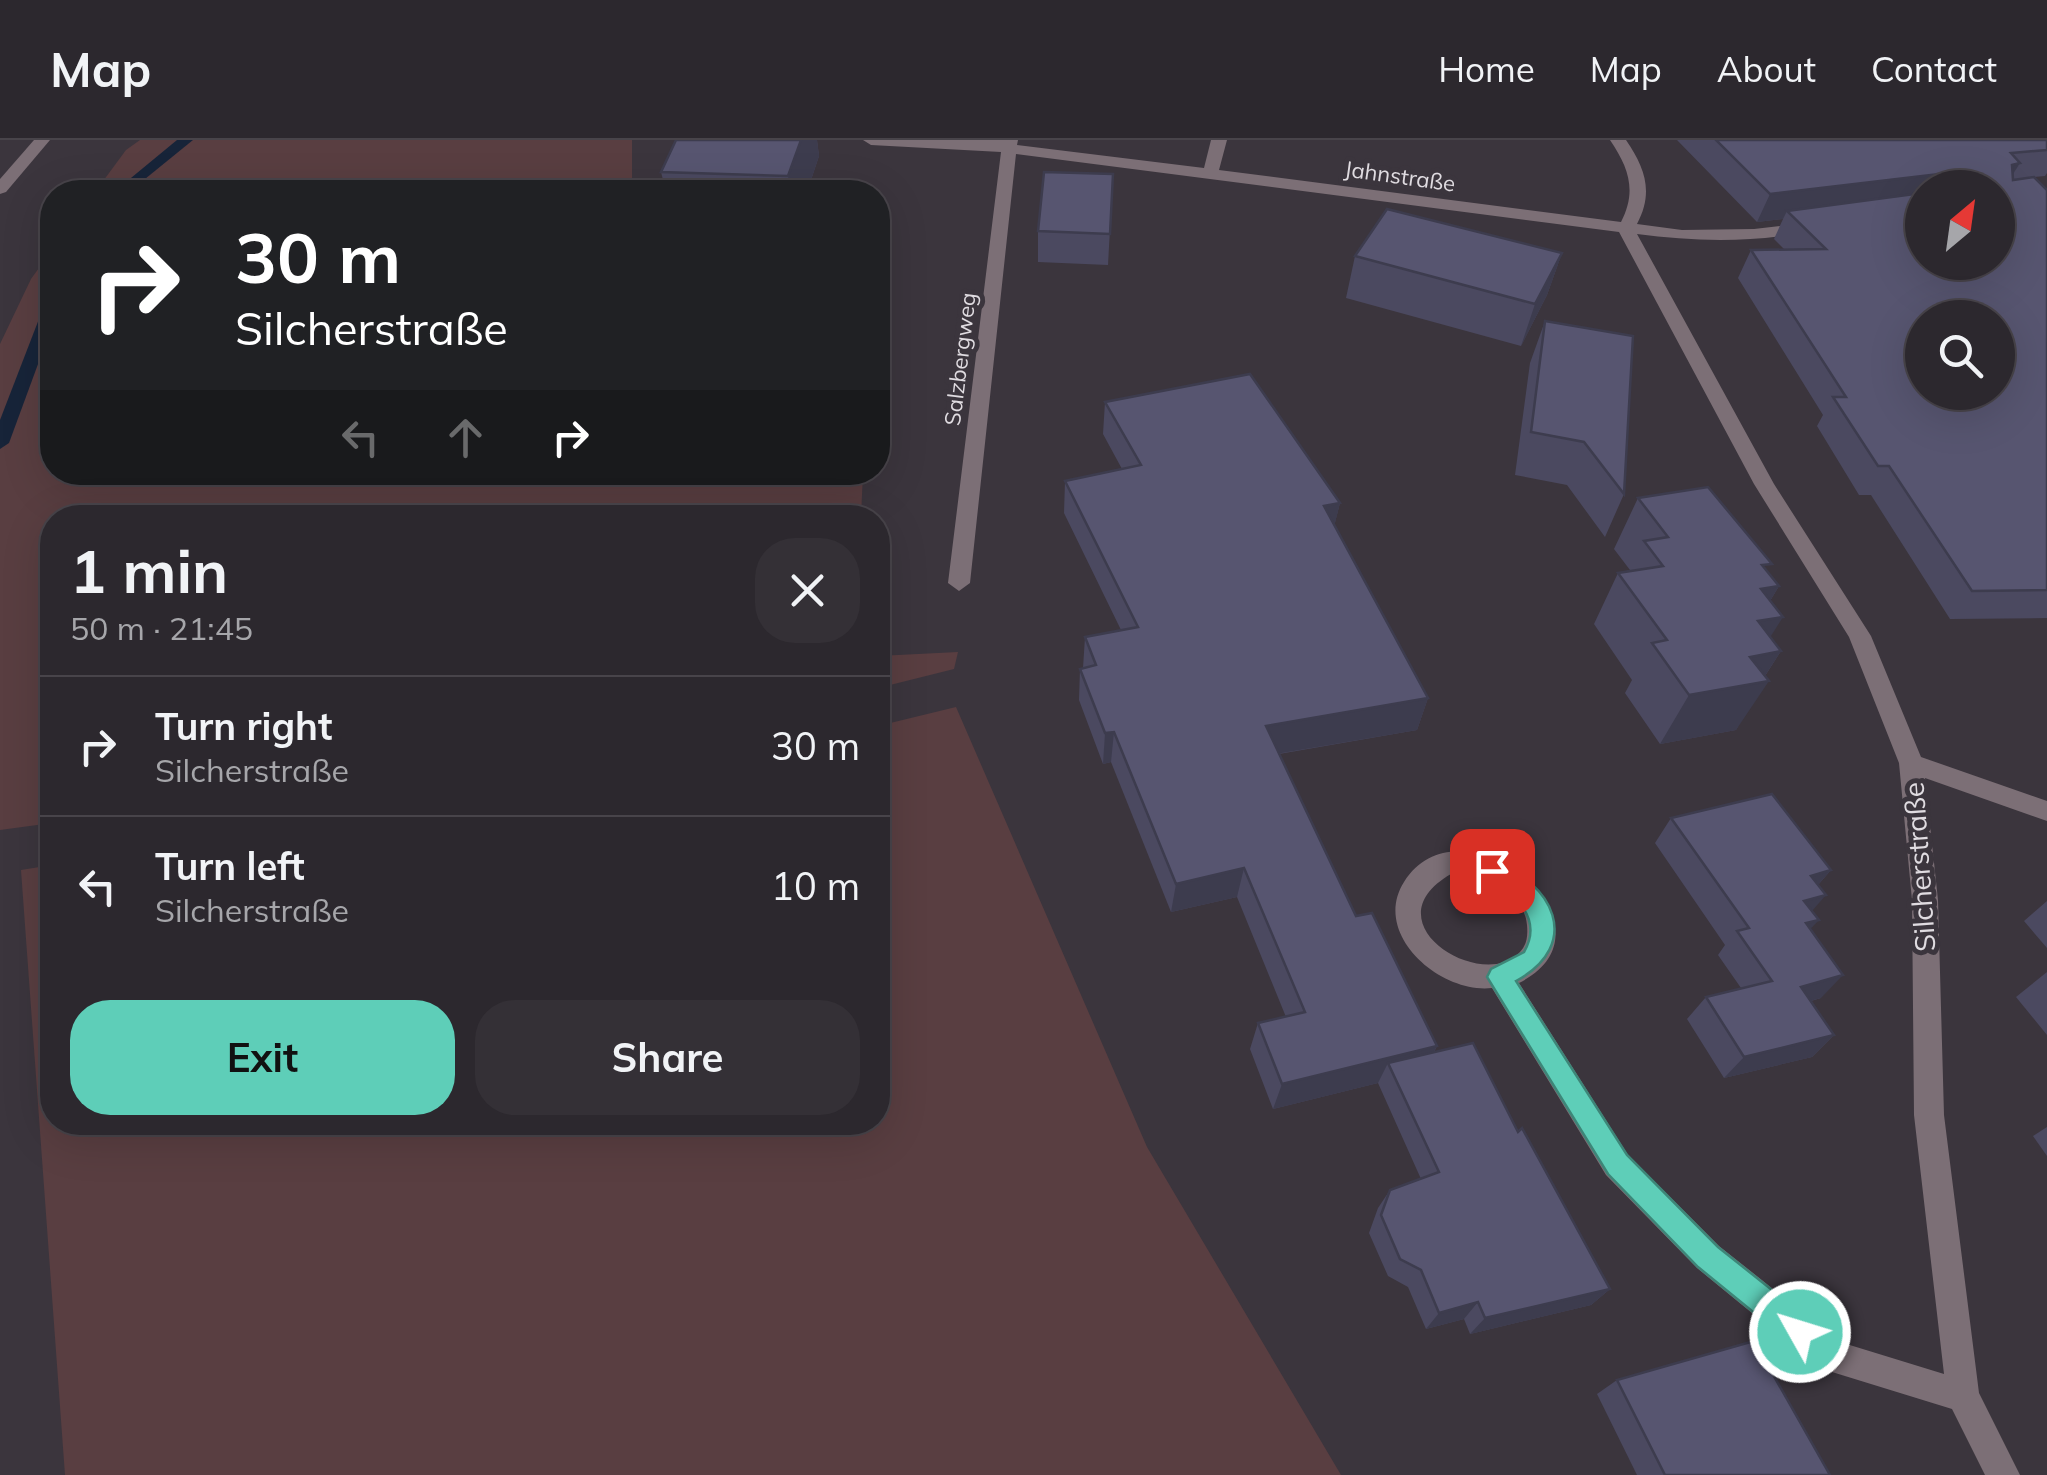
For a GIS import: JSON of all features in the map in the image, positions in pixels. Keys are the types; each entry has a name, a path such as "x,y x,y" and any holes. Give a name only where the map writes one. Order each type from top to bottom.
{"street":[{"path":"0,189 42,140"},
{"name":"Jahnstraße","path":"871,140 1009,144 1682,235 1754,234 1834,222"},
{"path":"1210,174 1219,140"},
{"path":"1618,140 1638,168 1640,208 1626,229"},
{"name":"Salzbergweg","path":"959,583 1009,144"},
{"name":"Silcherstraße","path":"1626,229 1764,484 1860,636 1912,763 1924,900 1929,1115 1963,1396 2003,1475"},
{"path":"1912,763 2047,810"},
{"path":"1447,863 1470,863 1511,878 1538,909 1541,945 1532,960 1500,977 1474,976 1451,968 1429,955 1414,938 1406,918 1406,899 1414,882 1428,870 1447,863"},
{"path":"1500,977 1618,1164 1708,1257 1831,1356 1963,1396"}],"shaded area":[{"path":"140,140 632,140 632,180 104,180 126,150"},
{"path":"40,267 40,485 862,485 862,505 40,505 40,825 0,830 0,344"},
{"path":"958,652 954,669 890,685 890,655"},
{"path":"956,707 1147,1147 1341,1475 65,1475 40,1135 890,1135 890,723"},
{"path":"40,867 40,1131 21,870"}],"building":[{"path":"676,140 801,140 788,176 661,172"},
{"path":"1716,140 2047,140 2047,150 2011,153 2020,163 2012,165 2012,170 1905,170 1905,178 1770,194"},
{"path":"1044,172 1113,174 1110,234 1038,231"},
{"path":"2034,177 2047,190 2047,590 1972,591 1889,466 1878,466 1833,397 1846,397 1751,250 1826,249 1787,211 1905,195 1905,280 2015,280 2015,180"},
{"path":"1387,209 1562,253 1535,304 1355,256"},
{"path":"1545,321 1633,336 1624,494 1584,442 1531,432"},
{"path":"1250,374 1340,503 1324,506 1428,698 1266,726 1356,916 1372,913 1437,1046 1282,1084 1258,1023 1305,1012 1244,868 1176,884 1114,732 1105,733 1080,669 1096,665 1085,637 1138,627 1065,481 1141,465 1105,402"},
{"path":"1708,487 1772,564 1762,565 1779,586 1761,589 1783,617 1758,621 1781,651 1750,657 1769,681 1689,695 1652,643 1667,640 1618,573 1663,566 1644,541 1668,537 1638,498"},
{"path":"1772,794 1831,870 1811,876 1826,895 1804,901 1819,920 1806,923 1843,975 1801,987 1834,1035 1744,1057 1706,997 1772,981 1737,931 1749,928 1671,818"},
{"path":"1473,1043 1518,1132 1522,1128 1610,1289 1485,1318 1478,1302 1439,1313 1421,1270 1400,1259 1381,1215 1390,1190 1439,1172 1388,1063"},
{"path":"1754,1341 1830,1475 1665,1475 1617,1380"}],"waterway":[{"path":"136,180 186,140"},
{"path":"0,443 40,338"}],"route":[{"path":"1492,871 1511,878 1526,892 1538,909 1542,928 1541,945 1532,960 1500,977 1618,1164 1708,1257 1800,1332"}]}
